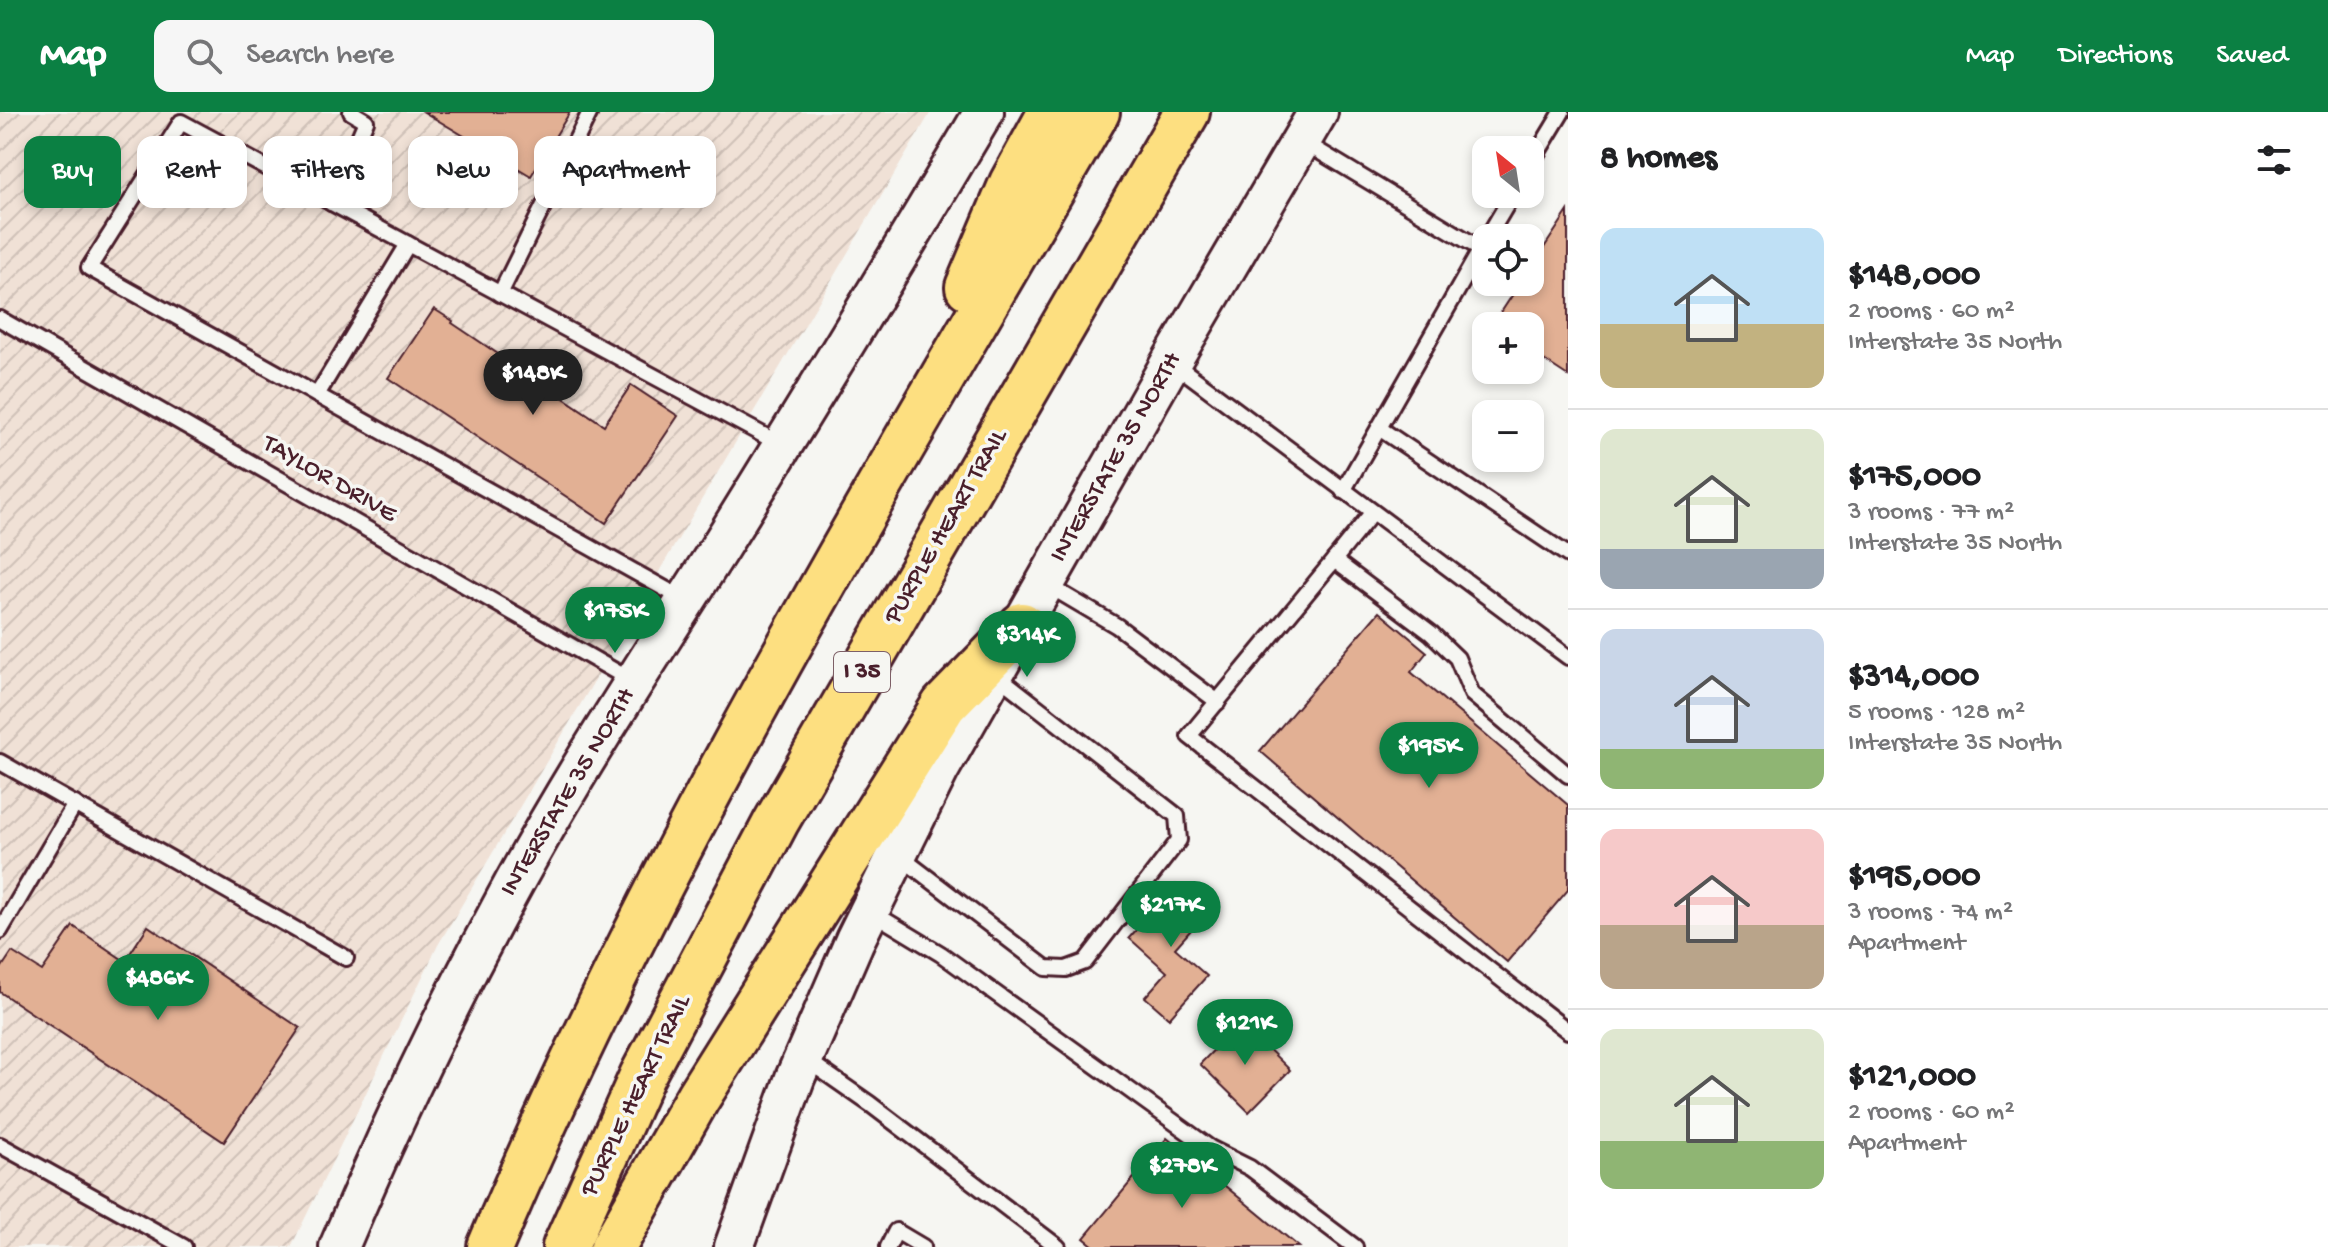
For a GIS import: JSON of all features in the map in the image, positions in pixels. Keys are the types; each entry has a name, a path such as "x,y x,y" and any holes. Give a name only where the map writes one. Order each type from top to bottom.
{"highway":[{"path":"890,469 1012,183 1051,112"},
{"path":"490,1247 586,1030 717,778 890,469 1097,112"},
{"name":"PURPLE HEART TRAIL","path":"565,1247 642,1076 776,822 1187,112"},
{"path":"613,1247 698,1097 944,705 1022,625"}],"main road":[{"name":"INTERSTATE 35 NORTH","path":"339,1247 364,1183 427,1050 498,912 592,749 833,367 984,112"},
{"name":"INTERSTATE 35 NORTH","path":"734,1247 804,1058 870,911 939,770 1171,362 1310,126"}],"lane":[{"path":"351,112 366,121 360,136"},
{"path":"500,294 590,112"},
{"path":"1544,142 1562,112"},
{"path":"263,166 181,122 89,268 686,600"},
{"path":"1310,126 1472,234"},
{"path":"340,208 783,446"},
{"path":"317,395 408,244"},
{"path":"1343,491 1472,263"},
{"name":"TAYLOR DRIVE","path":"0,319 634,682"},
{"path":"1171,362 1568,657"},
{"path":"1379,428 1568,555"},
{"path":"1372,513 1189,736 1568,1031"},
{"path":"1334,560 1431,633 1457,658 1472,694 1568,775"},
{"path":"1046,583 1117,626 1218,702"},
{"path":"897,855 1046,968 1066,969 1085,962 1179,840 1177,816 995,674"},
{"path":"0,762 346,958"},
{"path":"0,931 75,804"},
{"path":"870,911 941,954 1210,1148 1250,1168 1355,1247"},
{"path":"804,1058 870,1104 1058,1247"},
{"path":"0,1145 184,1247"},
{"path":"888,1247 896,1231 923,1247"}],"shaded area":[{"path":"0,112 931,112 438,945 291,1247 0,1247"}],"building":[{"path":"424,112 570,112 555,136 534,136 534,171 531,176 518,168 518,136 464,136"},
{"path":"1568,211 1568,376 1544,360 1544,312 1501,312 1512,296 1544,296 1544,248"},
{"path":"434,309 604,425 631,385 678,416 606,523 388,378"},
{"path":"1379,612 1427,652 1411,672 1568,805 1568,890 1507,962 1260,751"},
{"path":"1176,885 1207,912 1175,948 1207,976 1169,1018 1145,997 1167,972 1129,938"},
{"path":"73,926 125,961 148,926 300,1028 224,1142 0,992 0,970 12,952 42,971"},
{"path":"1241,1022 1290,1070 1249,1112 1200,1064"},
{"path":"1167,1138 1299,1247 1095,1247 1084,1238"}]}
